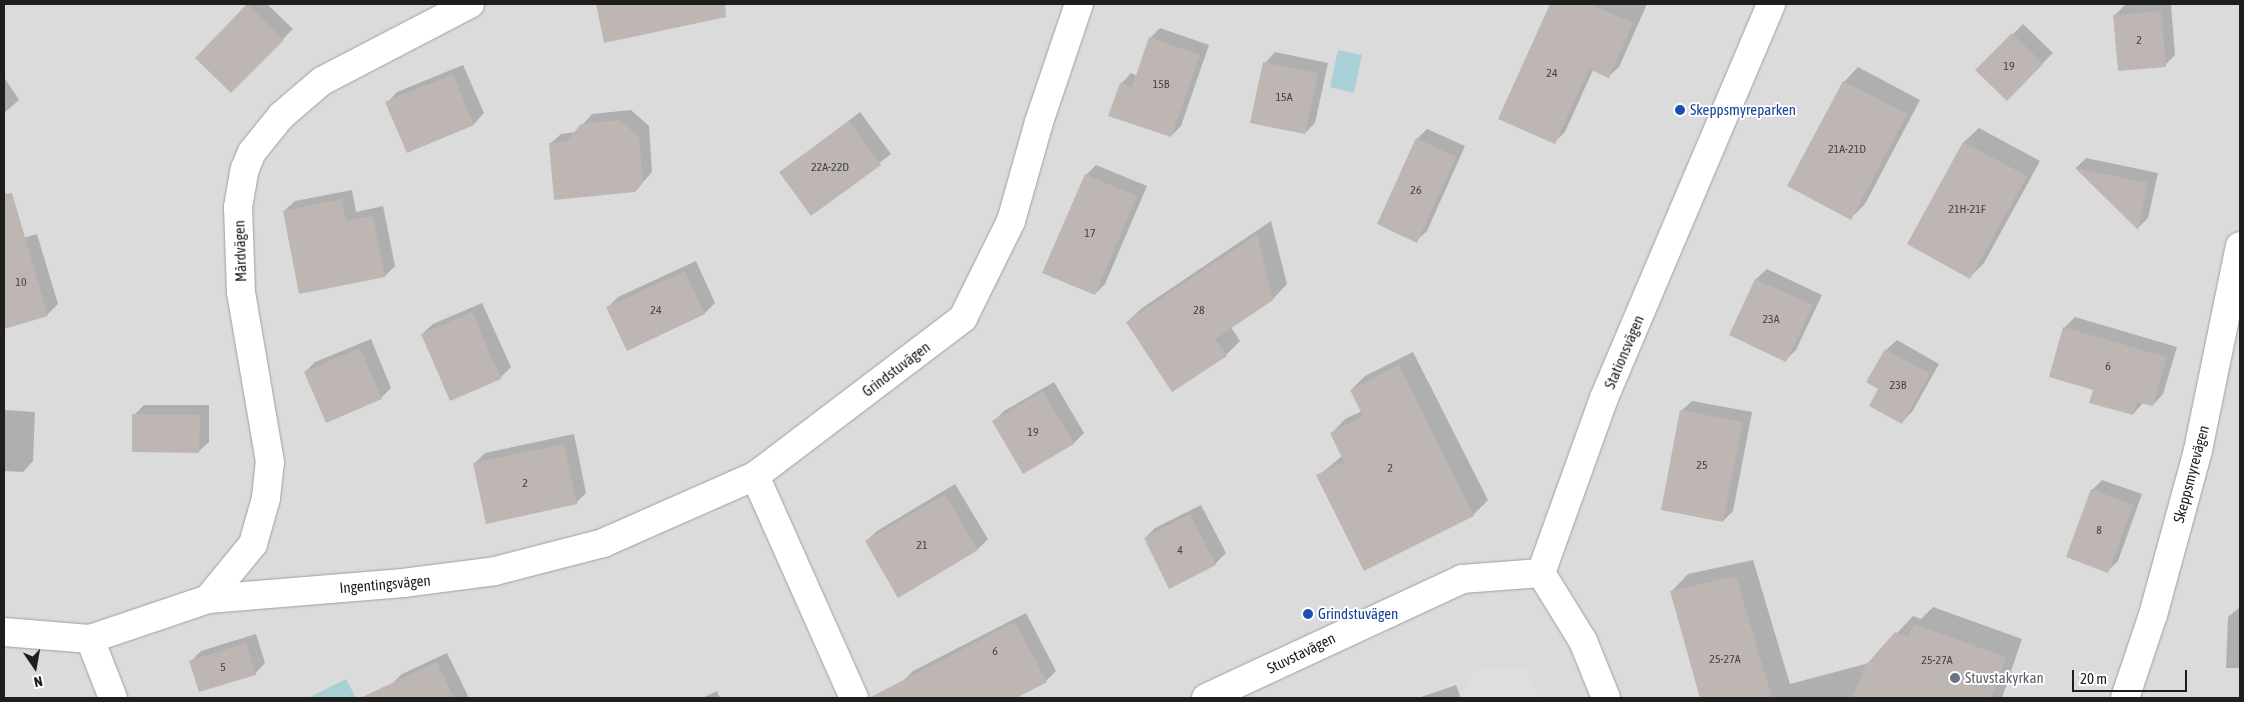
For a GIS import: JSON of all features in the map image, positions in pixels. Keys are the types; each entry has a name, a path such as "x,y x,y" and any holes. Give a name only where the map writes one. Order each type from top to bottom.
{"street":[{"name":"Mårdvägen","path":"208,599 254,544 266,498 270,462 241,293 238,207 245,169 252,152 281,116 322,81 470,4"},
{"name":"Grindstuvägen","path":"755,476 963,318 1011,220 1039,122 1079,4"},
{"name":"Stationsvägen","path":"1540,573 1607,391 1771,4"},
{"name":"Skeppsmyrevägen","path":"2125,698 2153,616 2198,450 2240,246"},
{"name":"Ingentingsvägen","path":"4,632 90,639 208,599 403,583 495,571 602,543 755,476"},
{"path":"755,476 854,698"},
{"path":"1540,573 1583,641 1606,698"},
{"name":"Stuvstavägen","path":"1206,698 1462,579 1540,573"},
{"path":"90,639 112,698"}],"shaded area":[{"path":"4,4 2240,4 2240,698 4,698"},
{"path":"1479,667 1526,669 1539,698 1456,698"}],"water":[{"path":"1338,50 1362,55 1354,93 1330,87"},
{"path":"346,679 356,698 308,698"}],"building":[{"path":"247,4 284,40 231,93 195,58"},
{"path":"596,4 725,4 726,17 604,43"},
{"path":"1550,4 1590,4 1633,23 1609,78 1589,69 1555,144 1498,119"},
{"path":"2161,11 2166,67 2118,71 2113,15"},
{"path":"2012,33 2043,64 2007,101 1975,70"},
{"path":"1149,37 1200,55 1171,137 1108,116 1120,83 1132,87"},
{"path":"1263,62 1318,73 1305,134 1250,123"},
{"path":"453,74 474,125 407,153 385,102"},
{"path":"1843,81 1907,114 1851,220 1787,186"},
{"path":"620,120 639,137 643,183 635,192 554,200 549,143 566,142 581,124"},
{"path":"849,121 881,165 811,216 779,172"},
{"path":"1416,138 1456,157 1417,243 1377,224"},
{"path":"1963,142 2027,176 1970,279 1907,244"},
{"path":"2075,168 2148,183 2138,230"},
{"path":"1085,174 1137,196 1095,295 1042,273"},
{"path":"12,193 48,316 4,329 4,194"},
{"path":"342,199 346,221 373,216 385,277 299,294 283,211"},
{"path":"1257,234 1273,300 1215,339 1227,356 1172,392 1126,322"},
{"path":"685,271 705,314 627,351 606,307"},
{"path":"1755,279 1813,305 1786,362 1729,335"},
{"path":"472,312 501,379 450,401 421,334"},
{"path":"2063,327 2167,357 2153,406 2137,402 2133,415 2089,403 2093,390 2049,377"},
{"path":"360,348 382,399 326,423 304,372"},
{"path":"1885,349 1930,374 1902,424 1869,406 1878,389 1866,382"},
{"path":"1399,365 1474,516 1364,571 1316,475 1344,462 1330,433 1363,416 1350,390"},
{"path":"1043,391 1074,444 1023,474 992,421"},
{"path":"1680,410 1743,422 1723,522 1661,510"},
{"path":"132,414 200,415 199,453 132,452"},
{"path":"564,444 577,504 486,524 473,463"},
{"path":"2091,489 2133,505 2108,573 2066,557"},
{"path":"945,494 978,550 898,598 865,541"},
{"path":"1190,514 1216,565 1169,589 1144,538"},
{"path":"1736,576 1772,698 1700,698 1670,591"},
{"path":"1015,622 1047,682 1016,698 869,698"},
{"path":"1914,624 2006,657 1991,698 1852,698 1865,666 1895,632 1908,637"},
{"path":"246,643 256,675 199,692 189,661"},
{"path":"437,662 454,698 360,698"}],"place":[{"name":"Skeppsmyreparken","path":"1680,110"},
{"name":"Grindstuvägen","path":"1308,614"},
{"name":"Stuvstakyrkan","path":"1955,678"}]}
